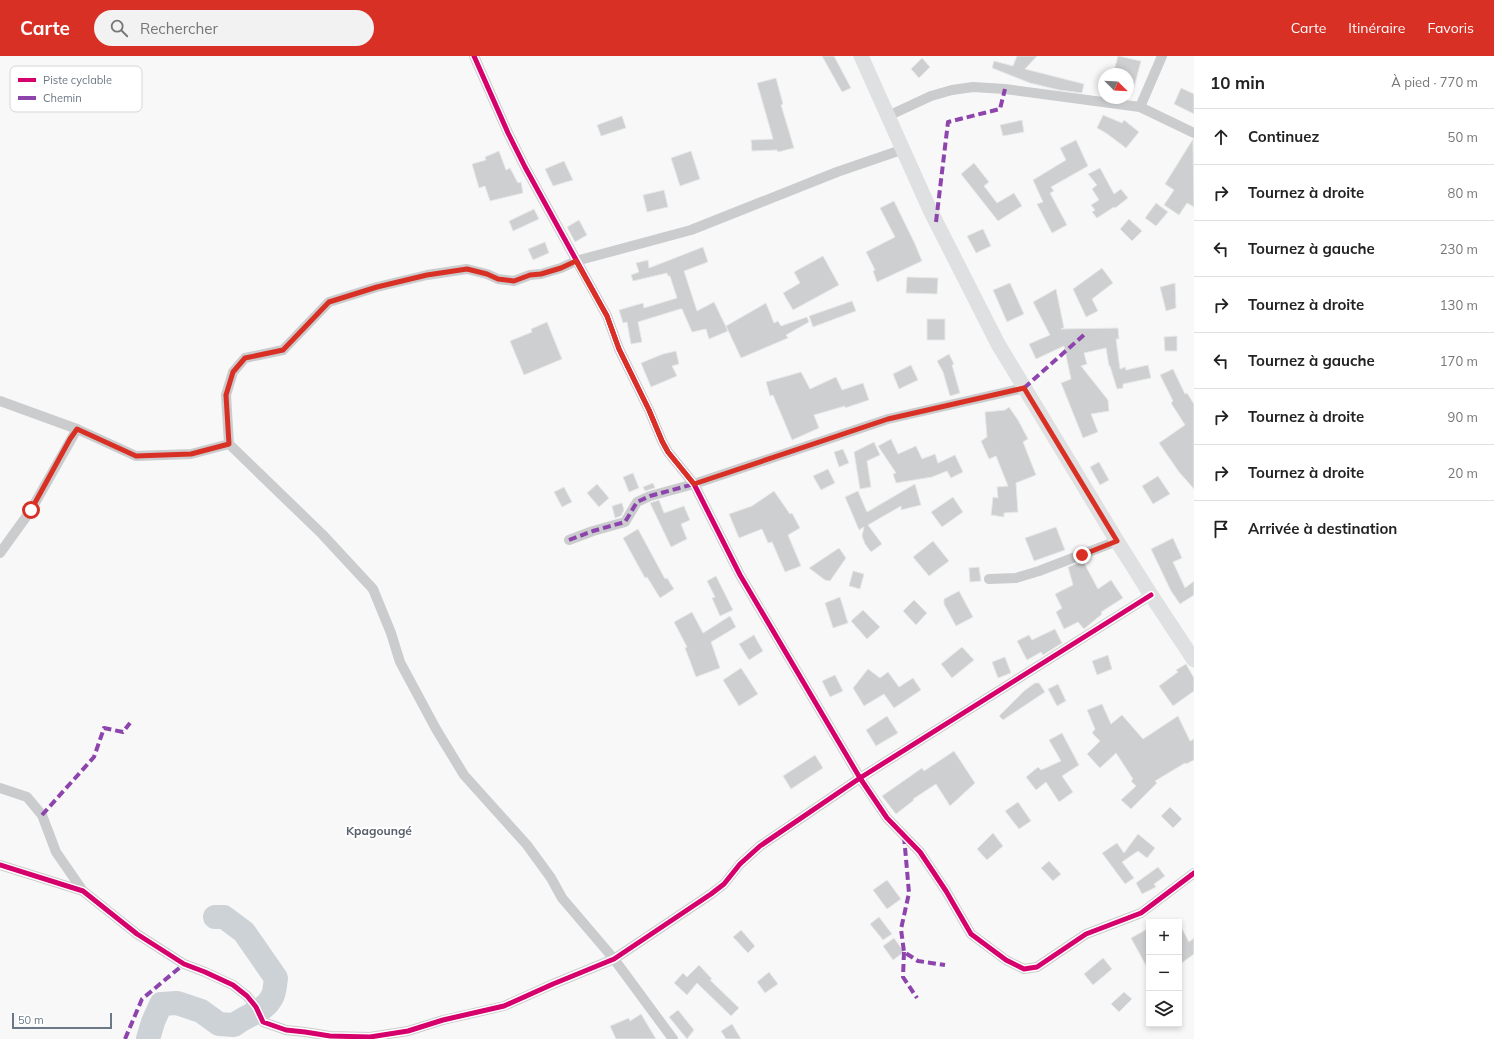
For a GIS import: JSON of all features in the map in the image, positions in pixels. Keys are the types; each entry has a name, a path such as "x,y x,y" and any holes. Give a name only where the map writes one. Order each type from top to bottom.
{"street":[{"path":"474,56 508,133 525,167 607,316 619,349 668,452 694,484 740,575 860,778 886,818 920,852 946,890 971,934 1006,960 1024,969 1037,967 1086,934 1142,913 1194,873"},
{"path":"861,56 904,149 930,210 991,330 1024,388 1117,541 1194,660"},
{"path":"1140,107 1162,56"},
{"path":"888,116 931,96 952,90 973,87 1005,89 1140,107 1194,133"},
{"path":"673,1039 614,959 562,898 551,878 527,845 464,775 436,729 400,662 391,633 373,589 322,534 229,444 226,395 233,372 245,358 283,350 329,302 377,287 427,275 467,269 487,274 498,279 514,281 530,275 541,274 561,268 576,261 691,230 837,172 904,149"},
{"path":"569,540 593,531 625,522 637,502 650,496 694,484 888,419 1024,388"},
{"path":"0,401 77,429 136,456 191,454 229,444"},
{"path":"0,553 31,510 77,429"},
{"path":"989,579 1016,578 1039,571 1117,541"},
{"path":"0,788 27,797 42,815 56,852 83,891 138,934 184,964 233,985 247,996 256,1007 263,1022 286,1030 330,1036 370,1037 400,1032 443,1020 504,1006 614,959 711,894 724,884 740,864 760,846 860,778 1151,595"},
{"path":"0,865 83,891"}],"building":[{"path":"822,56 834,56 851,88 842,92"},
{"path":"1017,56 1037,56 1025,69 1084,84 1082,93 1059,90 1030,83 992,68 994,61 1013,66"},
{"path":"1118,56 1141,61 1134,87 1134,68 1115,68"},
{"path":"922,58 930,67 919,78 911,69"},
{"path":"776,78 783,104 781,105 794,148 778,152 777,150 752,151 751,140 773,139 757,83"},
{"path":"1181,88 1194,94 1194,114 1174,104"},
{"path":"1103,115 1122,123 1124,120 1139,132 1126,148 1097,128"},
{"path":"622,116 626,128 601,136 597,125"},
{"path":"1022,120 1024,132 1003,136 1000,125"},
{"path":"1193,139 1194,207 1187,203 1179,215 1164,205 1174,190 1165,184"},
{"path":"1076,140 1088,166 1051,187 1054,191 1050,193 1067,225 1052,233 1037,204 1043,202 1033,180 1066,160 1060,148"},
{"path":"499,151 506,170 510,168 518,183 521,182 523,193 490,201 485,186 479,188 472,164 486,160 485,157"},
{"path":"691,151 700,179 680,186 671,158"},
{"path":"564,161 573,180 553,186 545,169"},
{"path":"974,163 989,182 984,186 997,203 1014,193 1022,206 998,221 961,174"},
{"path":"1100,168 1114,194 1121,189 1128,198 1115,208 1114,207 1097,218 1092,212 1095,210 1091,205 1099,200 1092,189 1097,185 1088,174"},
{"path":"664,190 668,207 647,212 643,195"},
{"path":"894,201 922,261 877,282 873,271 875,270 866,252 895,237 880,208"},
{"path":"1156,203 1168,212 1156,226 1145,218"},
{"path":"534,209 539,219 513,231 509,221"},
{"path":"1129,219 1142,231 1132,241 1120,229"},
{"path":"579,220 587,235 575,242 567,227"},
{"path":"983,229 991,246 976,253 967,236"},
{"path":"545,242 549,253 533,260 528,249"},
{"path":"703,247 708,262 684,271 697,311 714,302 728,331 709,339 706,329 692,332 682,309 680,309 638,322 642,342 631,344 627,322 623,323 619,310 643,303 644,308 677,298 670,276 668,276 667,273 633,281 631,275 639,272 636,263 648,260 649,268"},
{"path":"823,256 839,285 793,310 783,293 800,283 794,272"},
{"path":"1102,268 1113,283 1092,299 1098,311 1086,317 1073,289"},
{"path":"907,277 938,278 937,294 906,293"},
{"path":"1010,283 1024,314 1007,322 993,290"},
{"path":"1175,283 1176,308 1166,311 1160,287"},
{"path":"1056,289 1064,328 1061,329 1118,328 1119,339 1116,339 1120,369 1125,367 1126,370 1148,365 1151,378 1123,384 1123,388 1117,389 1109,366 1106,348 1084,353 1087,364 1081,366 1108,400 1109,411 1091,414 1098,432 1083,438 1061,383 1071,379 1064,346 1036,359 1029,344 1050,335 1033,302"},
{"path":"852,301 856,311 813,327 809,316"},
{"path":"766,303 774,323 778,321 781,326 807,317 809,322 786,335 788,338 741,358 726,326"},
{"path":"927,319 945,319 945,340 927,340"},
{"path":"547,322 562,359 524,375 510,341 532,332 531,329"},
{"path":"1177,336 1177,351 1165,351 1164,337"},
{"path":"676,351 679,364 672,366 677,376 651,387 641,363 663,354"},
{"path":"949,354 954,364 952,365 960,393 950,396 943,372 937,361"},
{"path":"911,365 918,380 899,389 893,374"},
{"path":"1173,369 1185,394 1187,393 1194,404 1194,489 1179,472 1159,443 1185,425 1171,403 1173,401 1160,375"},
{"path":"801,372 810,389 836,377 842,390 863,383 869,400 845,408 845,406 814,415 819,428 792,440 773,395 770,396 766,382"},
{"path":"1009,407 1028,439 1023,442 1036,475 1016,483 1018,512 1004,513 1004,517 991,515 993,497 998,498 997,487 1008,486 996,456 989,459 981,441 987,437 985,412 1005,410"},
{"path":"891,439 898,454 916,446 922,459 935,454 938,463 955,455 963,472 951,478 947,471 932,477 896,483 893,474 896,473 878,446"},
{"path":"874,442 880,455 867,461 871,487 860,489 854,452"},
{"path":"843,449 849,463 839,467 834,452"},
{"path":"1099,462 1109,480 1100,485 1090,467"},
{"path":"828,469 835,483 821,490 813,476"},
{"path":"633,473 639,488 629,492 623,477"},
{"path":"1158,476 1170,494 1153,504 1142,486"},
{"path":"653,483 655,488 645,491 643,487"},
{"path":"597,484 609,498 599,507 587,493"},
{"path":"915,484 921,505 901,510 901,506 868,525 882,544 871,552 865,544 862,536 864,527 859,530 845,497 858,491 867,512"},
{"path":"564,487 572,502 562,507 554,492"},
{"path":"774,491 790,514 792,513 800,528 788,535 801,566 785,572 772,542 768,543 762,529 739,538 729,514 752,506"},
{"path":"953,497 963,512 942,527 931,512"},
{"path":"659,500 664,513 684,506 690,520 681,524 687,539 671,547 650,503"},
{"path":"622,503 624,510 621,516 615,518 612,506"},
{"path":"1056,527 1065,550 1034,561 1025,538"},
{"path":"638,529 665,579 667,578 674,589 660,598 647,577 645,578 623,538"},
{"path":"1173,538 1182,558 1173,562 1185,588 1194,581 1194,595 1180,604 1171,591 1151,549"},
{"path":"933,541 949,561 929,576 913,557"},
{"path":"839,548 846,558 830,581 825,580 809,568"},
{"path":"1083,561 1098,589 1111,580 1123,598 1101,612 1102,614 1084,629 1078,622 1064,629 1056,612 1062,608 1055,594 1073,585 1068,567"},
{"path":"979,567 981,581 970,582 969,568"},
{"path":"853,571 864,574 860,589 849,586"},
{"path":"716,576 733,610 720,616 712,598 715,597 707,581"},
{"path":"959,591 973,617 956,626 944,604 944,599"},
{"path":"840,597 848,623 833,628 825,603"},
{"path":"914,600 927,613 916,625 903,611"},
{"path":"863,610 880,627 867,639 851,621"},
{"path":"692,612 703,633 730,616 736,627 711,642 720,668 696,677 685,648 687,647 674,622"},
{"path":"1055,629 1062,643 1043,655 1041,652 1027,660 1017,641 1029,635 1032,640"},
{"path":"754,635 763,651 749,660 739,644"},
{"path":"962,647 974,660 952,678 941,664"},
{"path":"1108,655 1112,669 1097,675 1092,661"},
{"path":"1005,657 1011,673 998,678 992,662"},
{"path":"1186,664 1194,678 1194,691 1173,706 1159,686 1178,672 1176,670"},
{"path":"741,668 758,694 739,706 723,680"},
{"path":"868,669 880,678 888,672 899,687 913,678 921,690 894,708 884,694 864,706 853,688"},
{"path":"835,675 843,691 830,697 822,681"},
{"path":"1035,683 1039,683 1045,692 1003,720 999,716 1024,691"},
{"path":"1058,684 1066,701 1057,706 1048,689"},
{"path":"1102,704 1111,724 1122,715 1143,739 1178,716 1190,741 1194,739 1194,760 1186,764 1185,763 1155,781 1157,783 1131,809 1121,800 1136,786 1131,781 1133,779 1116,753 1100,768 1087,754 1100,741 1092,733 1095,729 1087,710"},
{"path":"887,716 898,733 876,746 866,730"},
{"path":"1062,733 1079,765 1062,776 1073,792 1059,802 1046,782 1036,790 1026,777 1038,767 1041,770 1061,761 1049,740"},
{"path":"954,751 975,783 950,806 936,784 913,799 914,800 896,814 882,796 922,768 924,771"},
{"path":"815,755 823,768 791,789 783,776"},
{"path":"1018,802 1031,821 1019,829 1005,811"},
{"path":"1170,807 1182,819 1173,828 1161,816"},
{"path":"993,833 1003,846 987,860 977,849"},
{"path":"1138,834 1155,848 1147,858 1138,851 1122,862 1134,878 1125,884 1102,853 1117,843 1124,853"},
{"path":"1049,861 1061,874 1053,881 1041,868"},
{"path":"1158,867 1165,876 1154,884 1156,887 1142,894 1136,883"},
{"path":"887,880 901,899 887,909 873,890"},
{"path":"879,917 892,934 883,940 870,924"},
{"path":"1182,929 1189,942 1194,938 1194,954 1182,963"},
{"path":"741,930 755,946 748,953 733,937"},
{"path":"1146,930 1146,966 1131,938"},
{"path":"894,938 904,952 893,960 883,946"},
{"path":"1103,958 1112,969 1093,985 1084,974"},
{"path":"699,965 712,979 710,980 739,1008 731,1016 697,983 687,995 674,983 683,973 687,977"},
{"path":"769,972 778,984 765,993 757,982"},
{"path":"1124,992 1132,999 1119,1012 1111,1004"},
{"path":"678,1010 694,1030 687,1039 669,1017"},
{"path":"641,1014 656,1039 616,1039 610,1026 629,1018 630,1021"},
{"path":"732,1024 741,1039 726,1039 721,1031"}],"waterway":[{"path":"148,1039 153,1022 161,1004 177,1003 201,1011 219,1024 234,1025 260,1010 272,997 276,978 244,932 224,917 215,917"}],"marked path":[{"path":"936,222 948,122 1000,109 1005,89"},
{"path":"1024,388 1086,333"},
{"path":"569,540 593,531 625,522 637,502 650,496 694,484"},
{"path":"42,815 94,757 104,728 123,732 130,723"},
{"path":"904,836 909,893 901,929 904,952 918,961 945,965"},
{"path":"904,952 903,977 917,998"},
{"path":"125,1039 142,999 184,964"}],"cycle path":[{"path":"474,56 508,133 525,167 607,316 619,349 649,410 662,441 668,452 694,484 740,575 860,778 1151,595"},
{"path":"0,865 83,891 137,934 184,964 233,985 247,996 256,1007 263,1022 286,1030 330,1036 370,1037 408,1031 443,1020 504,1006 614,959 711,894 724,884 740,864 760,846 860,778 887,818 920,852 946,891 971,934 1006,960 1024,969 1037,967 1086,934 1141,913 1194,873"}],"district":[{"name":"Kpagoungé","path":"379,831"}],"route":[{"path":"31,510 77,429 136,456 191,454 229,444 226,395 233,372 245,358 283,350 329,302 377,287 427,275 467,269 487,274 498,279 514,281 530,275 541,274 561,268 576,261 607,316 619,349 649,410 662,441 668,452 694,484 888,419 1024,388 1117,541 1082,555"}]}
